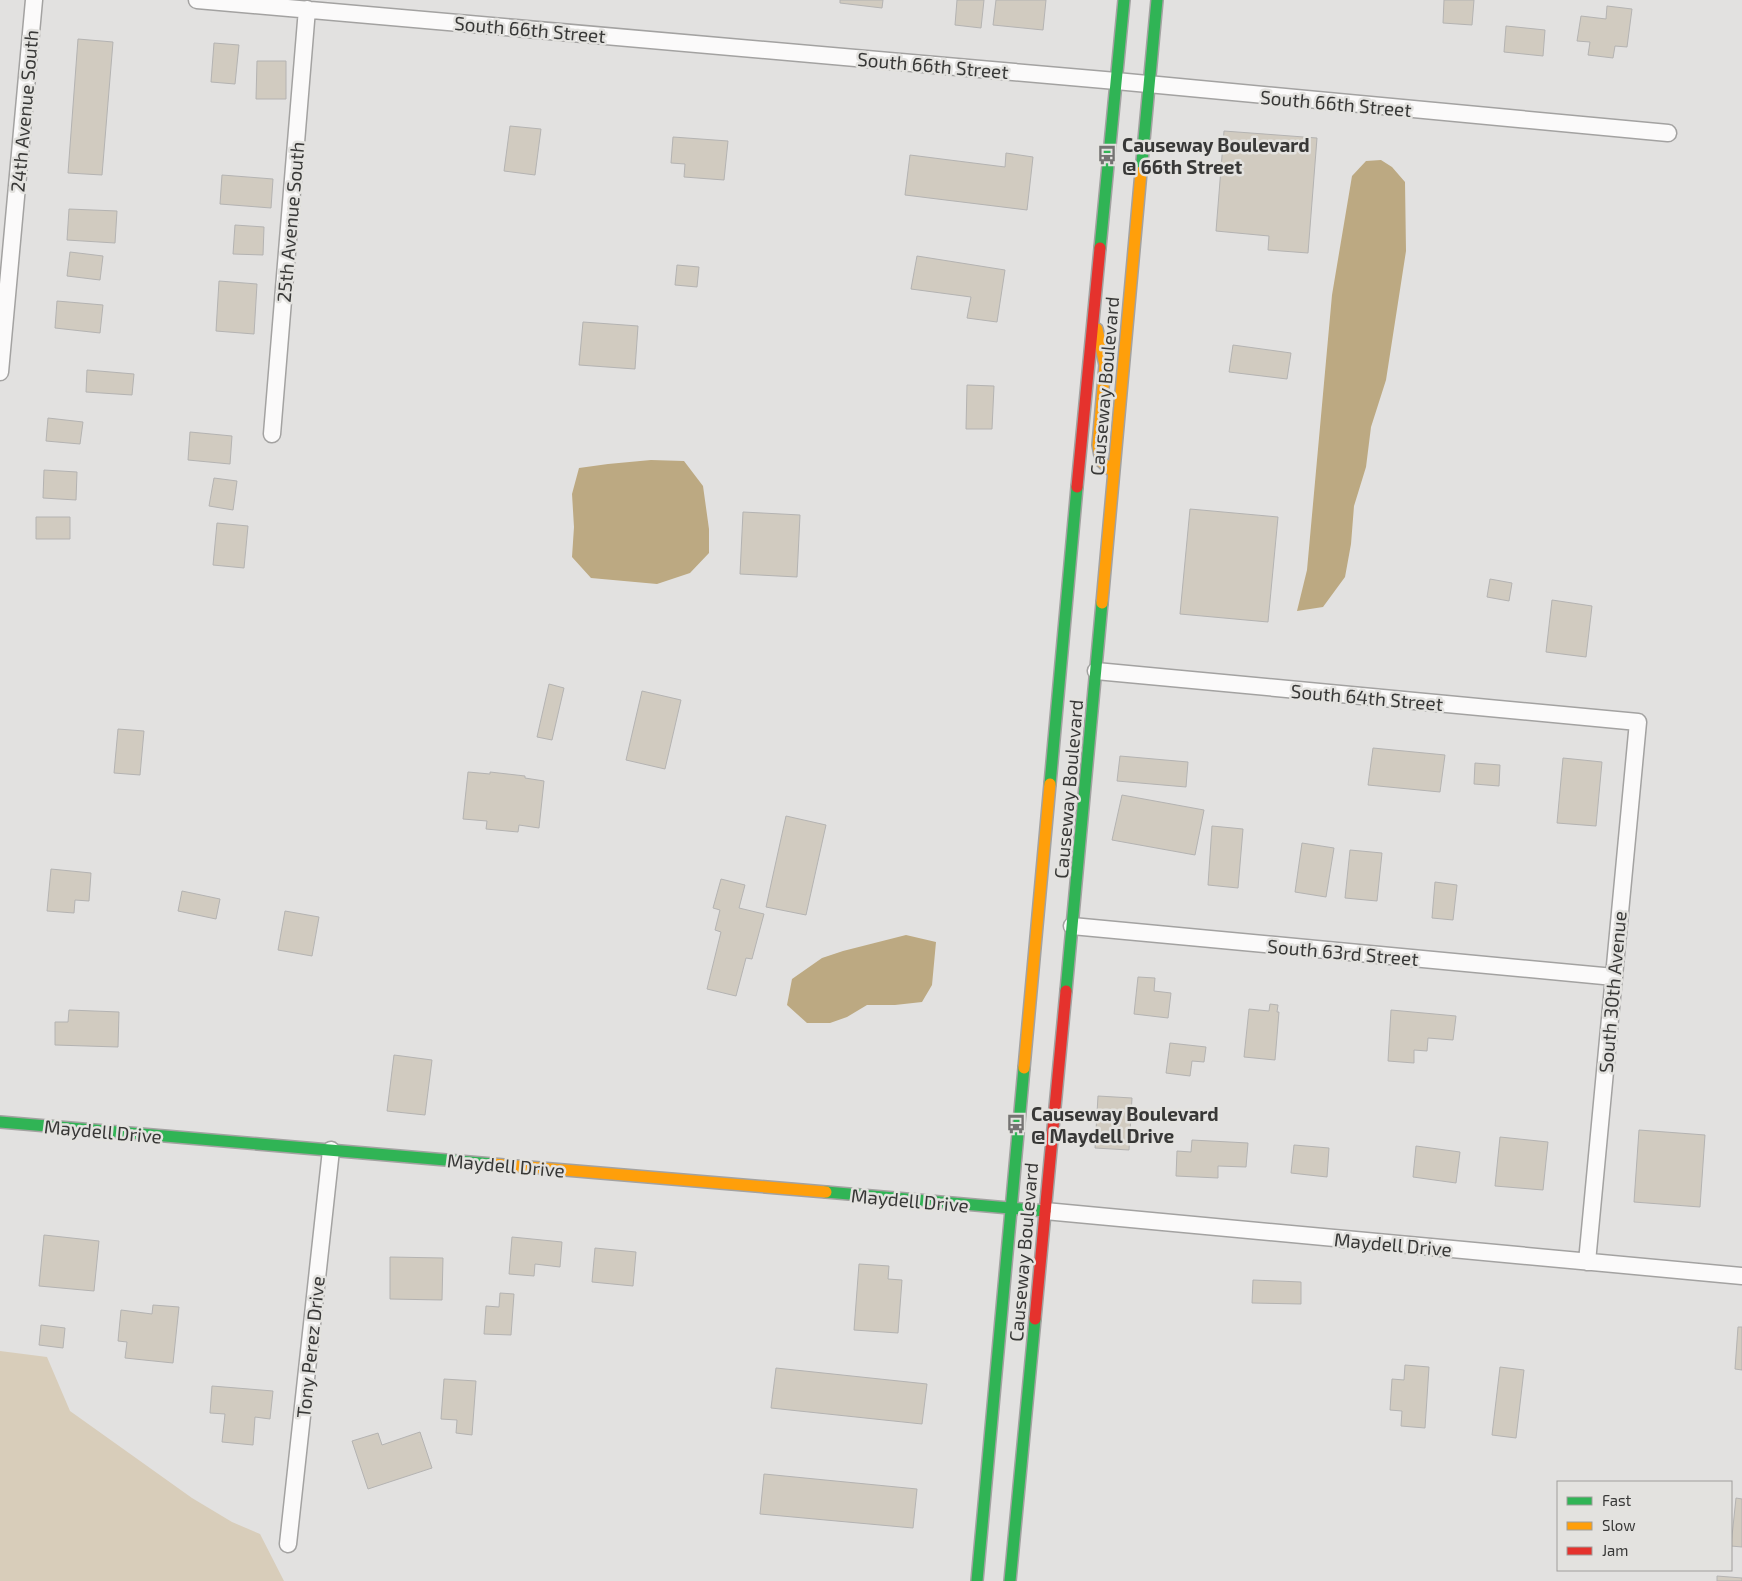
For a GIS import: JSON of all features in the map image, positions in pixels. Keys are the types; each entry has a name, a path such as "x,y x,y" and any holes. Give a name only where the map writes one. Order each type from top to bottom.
{"main road":[{"name":"Causeway Boulevard","path":"977,1581 1092,317 1124,0"},
{"name":"Causeway Boulevard","path":"1010,1581 1157,0"},
{"path":"1092,317 1101,342 1105,365 1098,445 1101,461 1113,472"},
{"name":"Maydell Drive","path":"0,1122 1045,1211"}],"street":[{"name":"24th Avenue South","path":"0,372 34,0"},
{"name":"South 66th Street","path":"197,0 1116,81 1668,133"},
{"name":"25th Avenue South","path":"272,434 307,9"},
{"name":"South 64th Street","path":"1096,671 1638,722"},
{"name":"South 30th Avenue","path":"1587,1262 1638,722"},
{"name":"South 63rd Street","path":"1072,926 1614,978"},
{"name":"Tony Perez Drive","path":"288,1544 331,1150"},
{"name":"Maydell Drive","path":"1045,1211 1742,1276"}],"shaded area":[{"path":"1381,160 1392,167 1405,182 1406,251 1386,380 1371,427 1366,467 1354,506 1351,544 1345,577 1323,607 1297,611 1307,570 1332,295 1352,176 1366,161"},
{"path":"651,460 684,461 703,486 709,529 709,553 690,573 657,584 591,578 572,557 574,527 572,494 579,468"},
{"path":"906,935 936,942 932,985 922,1002 895,1005 867,1005 847,1017 830,1023 807,1023 787,1005 792,979 822,958"},
{"path":"0,1351 47,1357 70,1411 192,1498 232,1522 260,1534 284,1581 0,1581"}],"building":[{"path":"840,0 883,0 882,8 840,3"},
{"path":"957,0 984,0 981,28 955,25"},
{"path":"996,0 1046,0 1043,30 993,25"},
{"path":"1444,0 1474,0 1472,25 1443,23"},
{"path":"1607,6 1632,9 1627,47 1615,46 1613,58 1588,55 1590,42 1577,41 1581,16 1606,19"},
{"path":"1506,26 1545,30 1543,56 1504,52"},
{"path":"78,39 113,42 102,175 68,173"},
{"path":"214,43 239,45 235,84 211,82"},
{"path":"257,61 286,61 286,99 256,99"},
{"path":"510,126 541,129 535,175 504,171"},
{"path":"1224,131 1317,138 1308,253 1268,250 1269,236 1216,231"},
{"path":"673,137 728,141 724,180 684,177 685,164 671,163"},
{"path":"1006,153 1033,157 1027,210 905,195 910,155 1005,167"},
{"path":"222,175 273,179 271,208 220,204"},
{"path":"69,209 117,211 115,243 67,240"},
{"path":"235,225 264,227 263,255 233,254"},
{"path":"70,252 103,256 100,280 67,276"},
{"path":"917,256 1005,270 997,322 967,318 971,297 911,289"},
{"path":"677,265 699,267 697,287 675,285"},
{"path":"219,281 257,284 254,334 216,331"},
{"path":"57,301 103,305 100,333 55,328"},
{"path":"583,322 638,326 635,369 579,365"},
{"path":"1233,345 1291,353 1287,379 1229,372"},
{"path":"87,370 134,374 132,395 86,392"},
{"path":"967,385 994,386 992,429 966,429"},
{"path":"48,418 83,422 80,444 46,441"},
{"path":"190,432 232,436 230,464 188,460"},
{"path":"44,470 77,472 76,500 43,498"},
{"path":"214,478 237,481 233,510 209,506"},
{"path":"1190,509 1278,517 1268,622 1180,614"},
{"path":"743,512 800,515 797,577 740,574"},
{"path":"36,517 70,517 70,539 36,539"},
{"path":"217,523 248,526 244,568 213,565"},
{"path":"1490,579 1512,583 1509,601 1487,597"},
{"path":"1552,600 1592,606 1586,657 1546,652"},
{"path":"549,684 564,688 552,740 537,737"},
{"path":"642,691 681,700 665,769 626,760"},
{"path":"118,729 144,731 140,775 114,773"},
{"path":"1373,748 1445,755 1440,792 1368,785"},
{"path":"1120,756 1188,762 1186,787 1117,781"},
{"path":"1563,758 1602,762 1596,826 1557,823"},
{"path":"1475,763 1500,765 1499,786 1474,784"},
{"path":"468,772 490,774 490,772 525,776 525,778 544,781 539,828 519,825 518,832 486,829 487,821 463,819"},
{"path":"1122,795 1204,810 1195,855 1112,840"},
{"path":"786,816 826,825 806,915 766,907"},
{"path":"1212,826 1243,829 1238,888 1208,885"},
{"path":"1302,843 1334,848 1326,897 1295,892"},
{"path":"1350,850 1382,853 1377,901 1345,898"},
{"path":"51,869 91,873 89,901 75,900 74,913 47,911"},
{"path":"721,879 745,885 739,908 764,914 752,959 746,958 736,996 707,989 721,932 715,930 720,910 713,908"},
{"path":"1435,882 1457,885 1453,920 1432,918"},
{"path":"182,891 220,899 216,919 178,911"},
{"path":"285,911 319,917 312,956 278,950"},
{"path":"1138,977 1155,978 1154,991 1171,993 1168,1018 1134,1014"},
{"path":"1270,1004 1278,1005 1277,1012 1279,1012 1275,1060 1244,1057 1249,1009 1269,1011"},
{"path":"69,1010 119,1012 118,1047 55,1045 55,1022 68,1022"},
{"path":"1391,1010 1456,1016 1453,1040 1428,1038 1427,1051 1414,1050 1414,1063 1388,1061"},
{"path":"1170,1043 1206,1047 1204,1062 1192,1061 1190,1076 1166,1073"},
{"path":"394,1055 432,1060 425,1115 387,1111"},
{"path":"1098,1096 1132,1098 1129,1150 1095,1148"},
{"path":"1639,1130 1705,1135 1700,1207 1634,1202"},
{"path":"1500,1137 1548,1142 1543,1190 1495,1186"},
{"path":"1192,1140 1248,1143 1246,1167 1218,1166 1218,1178 1176,1176 1177,1151 1191,1152"},
{"path":"1294,1145 1329,1148 1327,1177 1291,1173"},
{"path":"1416,1146 1460,1152 1456,1183 1413,1177"},
{"path":"44,1235 99,1241 94,1291 39,1286"},
{"path":"512,1237 562,1242 560,1267 535,1264 534,1276 509,1274"},
{"path":"595,1248 636,1252 633,1286 592,1282"},
{"path":"390,1257 443,1258 442,1300 390,1299"},
{"path":"859,1264 889,1266 888,1279 902,1280 898,1333 854,1330"},
{"path":"1253,1280 1301,1282 1301,1304 1252,1303"},
{"path":"500,1293 514,1294 511,1335 484,1334 486,1306 499,1307"},
{"path":"153,1305 179,1307 173,1363 125,1358 127,1342 118,1341 121,1310 152,1314"},
{"path":"41,1325 65,1328 63,1348 39,1345"},
{"path":"1738,1327 1742,1327 1742,1370 1735,1369"},
{"path":"1405,1365 1429,1367 1425,1428 1401,1426 1402,1411 1390,1410 1392,1379 1404,1380"},
{"path":"1500,1367 1524,1370 1516,1438 1492,1435"},
{"path":"776,1368 927,1384 922,1424 771,1408"},
{"path":"444,1379 476,1381 472,1435 456,1433 457,1420 441,1419"},
{"path":"212,1386 273,1391 270,1419 255,1417 253,1445 222,1442 225,1414 210,1413"},
{"path":"420,1432 432,1468 368,1489 352,1441 378,1433 382,1445"},
{"path":"764,1474 917,1489 913,1528 760,1514"},
{"path":"1736,1498 1742,1499 1742,1547 1732,1546"},
{"path":"1717,1576 1742,1578 1742,1581 1717,1581"}],"traffic: fast":[{"path":"1100,248 1124,0"},
{"path":"1141,172 1157,0"},
{"path":"1050,784 1077,487"},
{"path":"1066,991 1102,603"},
{"path":"977,1581 1024,1068"},
{"path":"0,1122 493,1164"},
{"path":"826,1192 1045,1211"},
{"path":"1010,1581 1035,1319"}],"traffic: slow":[{"path":"1102,603 1141,172"},
{"path":"1097,329 1105,365 1098,445 1101,461 1113,472"},
{"path":"1024,1068 1050,784"},
{"path":"493,1164 826,1192"}],"traffic: jam":[{"path":"1077,487 1100,248"},
{"path":"1035,1319 1066,991"}],"place":[{"name":"Causeway Boulevard @ 66th Street","path":"1107,155"},
{"name":"Causeway Boulevard @ Maydell Drive","path":"1016,1124"}]}
